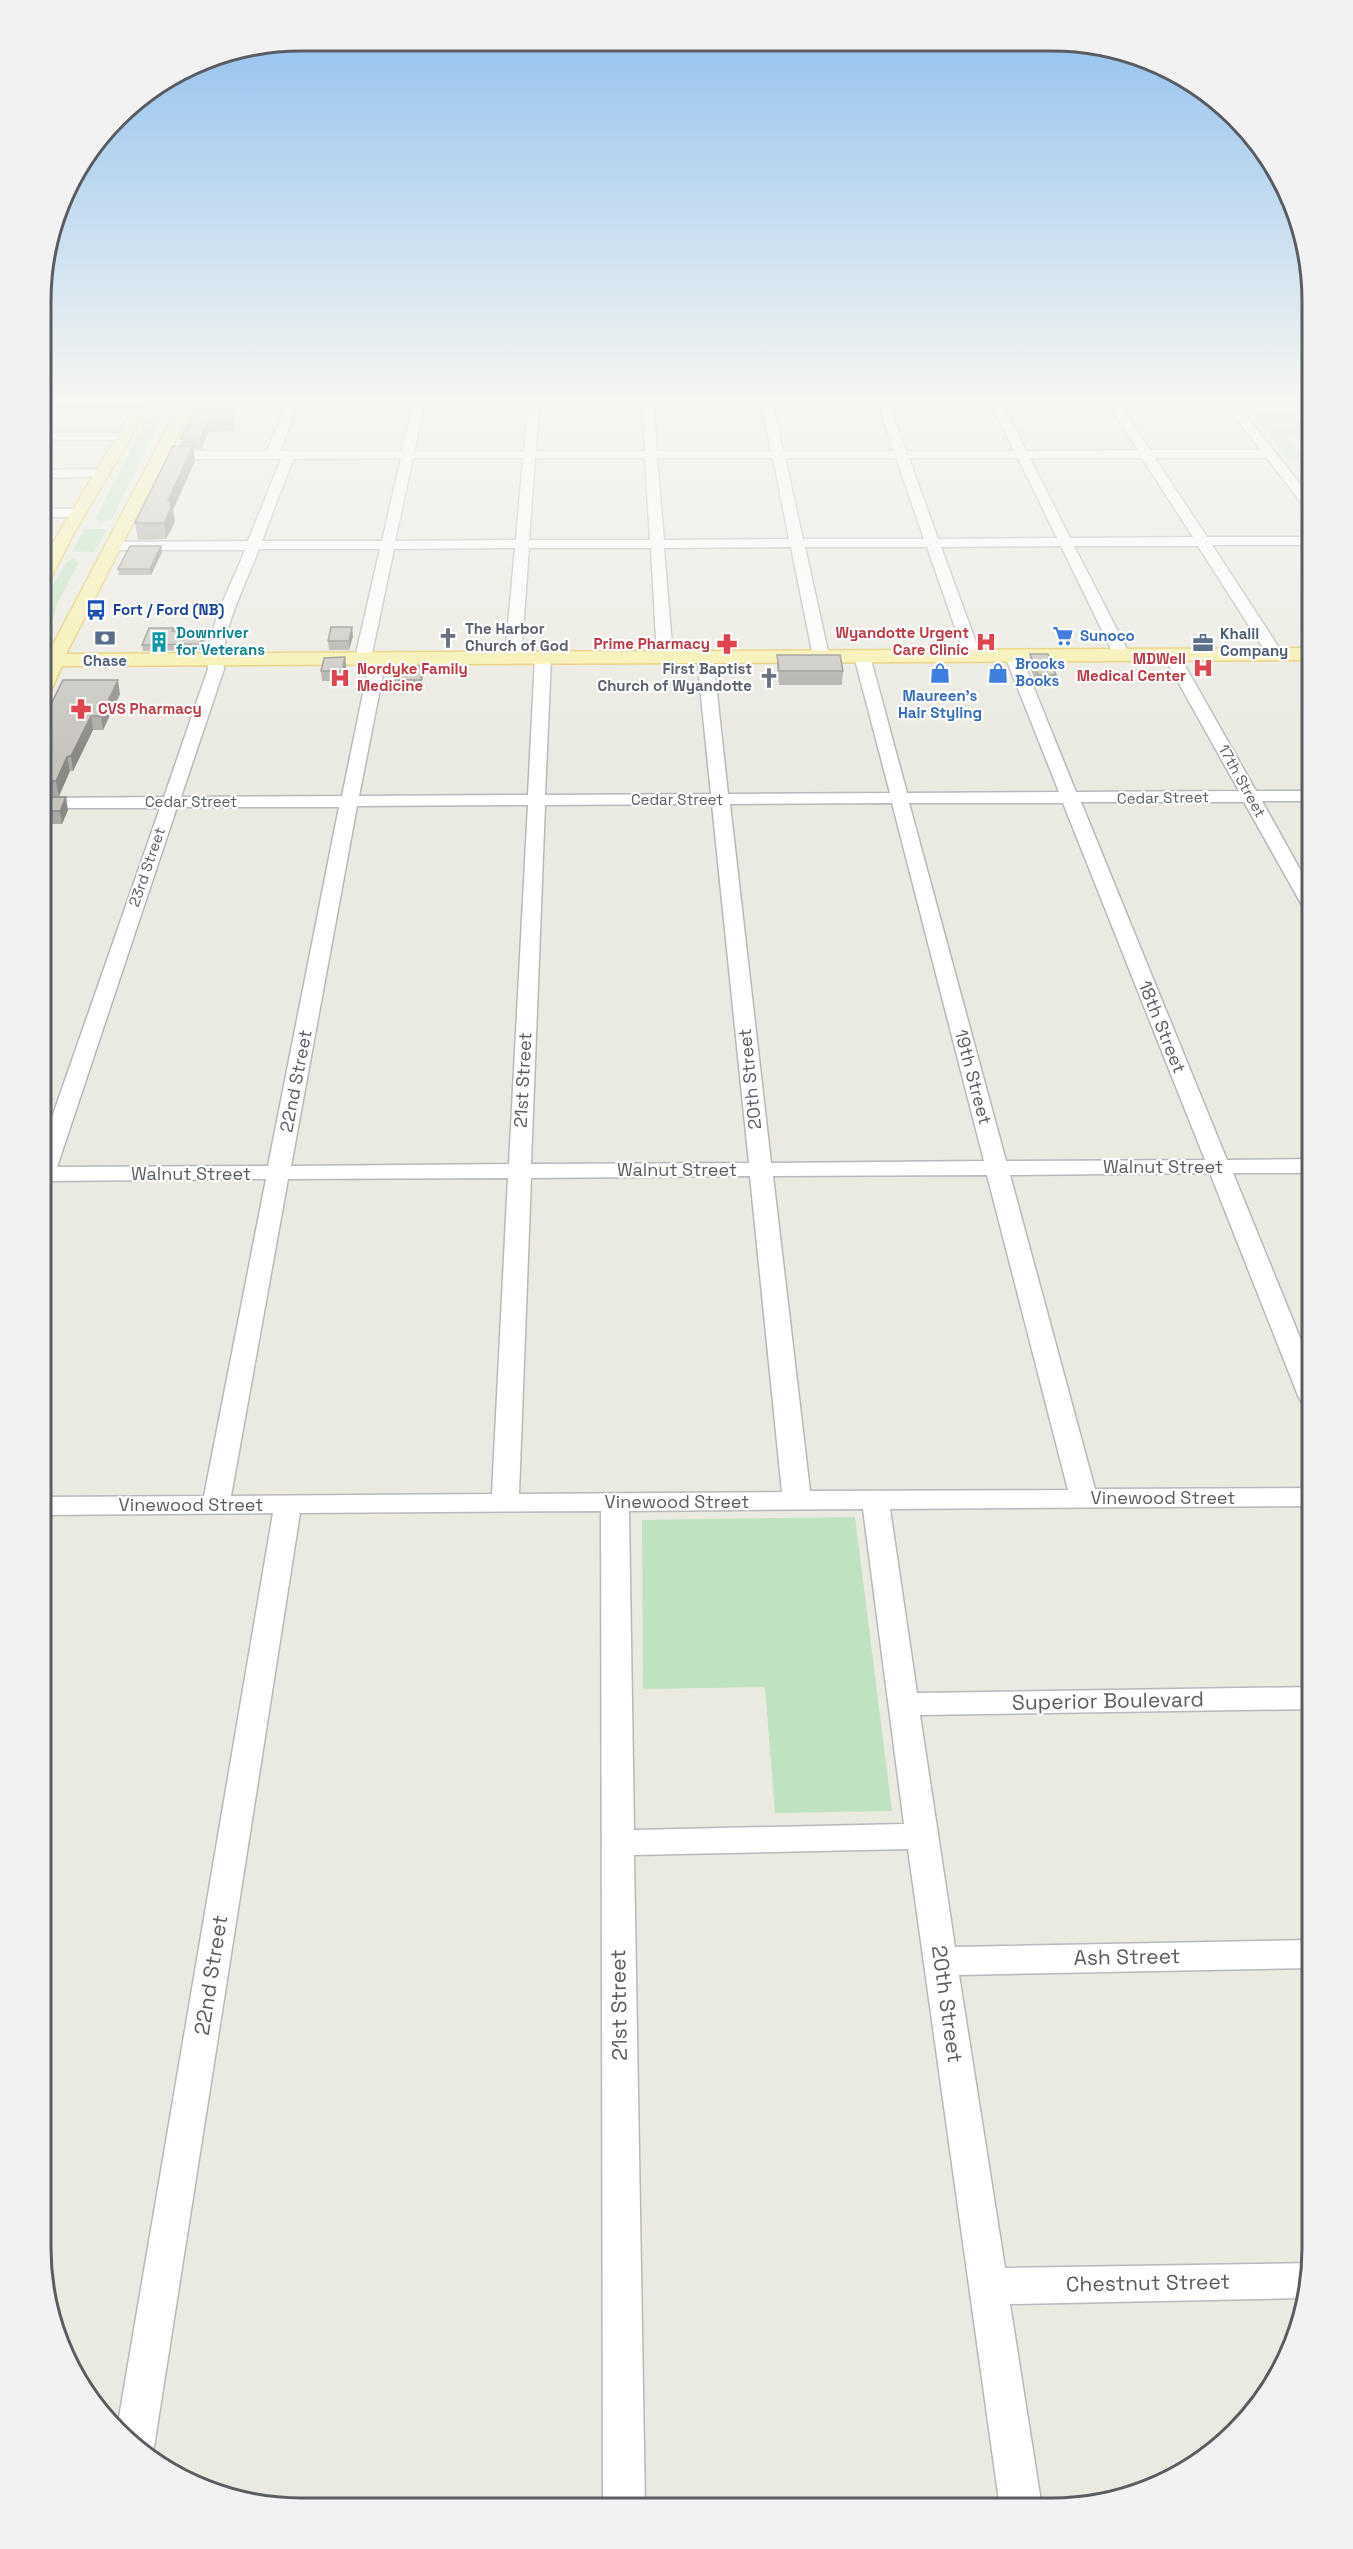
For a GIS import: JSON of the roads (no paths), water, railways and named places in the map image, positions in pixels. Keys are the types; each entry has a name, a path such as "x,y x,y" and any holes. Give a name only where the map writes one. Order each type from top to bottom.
{"main road":[{"path":"51,553 75,517"},
{"path":"92,517 90,520 96,526 123,524"},
{"path":"51,655 127,517"},
{"path":"51,557 107,554"},
{"path":"51,660 1302,654"}],"street":[{"name":"23rd Street","path":"51,1149 216,669 214,653 262,517"},
{"name":"22nd Street","path":"216,1505 349,802 394,517"},
{"path":"513,658 526,517"},
{"path":"655,517 665,657"},
{"path":"790,517 821,656"},
{"path":"923,517 973,656"},
{"path":"1054,517 1122,655"},
{"path":"1186,517 1275,654"},
{"path":"107,554 254,545 1302,541"},
{"name":"17th Street","path":"1171,655 1302,889"},
{"name":"19th Street","path":"862,656 1084,1499"},
{"name":"18th Street","path":"1013,656 1302,1373"},
{"name":"20th Street","path":"705,657 797,1501"},
{"name":"21st Street","path":"505,1503 543,658"},
{"name":"Cedar Street","path":"51,803 1302,796"},
{"name":"Walnut Street","path":"51,1176 1302,1166"},
{"name":"Vinewood Street","path":"51,1506 1302,1497"},
{"name":"20th Street","path":"875,1500 1020,2498"},
{"name":"21st Street","path":"615,1502 624,2498"},
{"name":"22nd Street","path":"136,2436 288,1504"},
{"name":"Superior Boulevard","path":"904,1704 1302,1698"},
{"path":"617,1843 922,1836"},
{"name":"Ash Street","path":"941,1961 1302,1954"},
{"name":"Chestnut Street","path":"988,2286 1300,2280"}],"place":[{"name":"Fort / Ford (NB)","path":"96,610"},
{"name":"Sunoco","path":"1063,636"},
{"name":"Chase","path":"105,638"},
{"name":"The Harbor Church of God","path":"448,638"},
{"name":"Downriver for Veterans","path":"159,642"},
{"name":"Wyandotte Urgent Care Clinic","path":"986,642"},
{"name":"Khalil Company","path":"1203,643"},
{"name":"Prime Pharmacy","path":"727,644"},
{"name":"MDWell Medical Center","path":"1203,668"},
{"name":"Maureen's Hair Styling","path":"940,673"},
{"name":"Brooks Books","path":"998,673"},
{"name":"Nordyke Family Medicine","path":"340,678"},
{"name":"First Baptist Church of Wyandotte","path":"769,678"},
{"name":"CVS Pharmacy","path":"81,709"}]}
